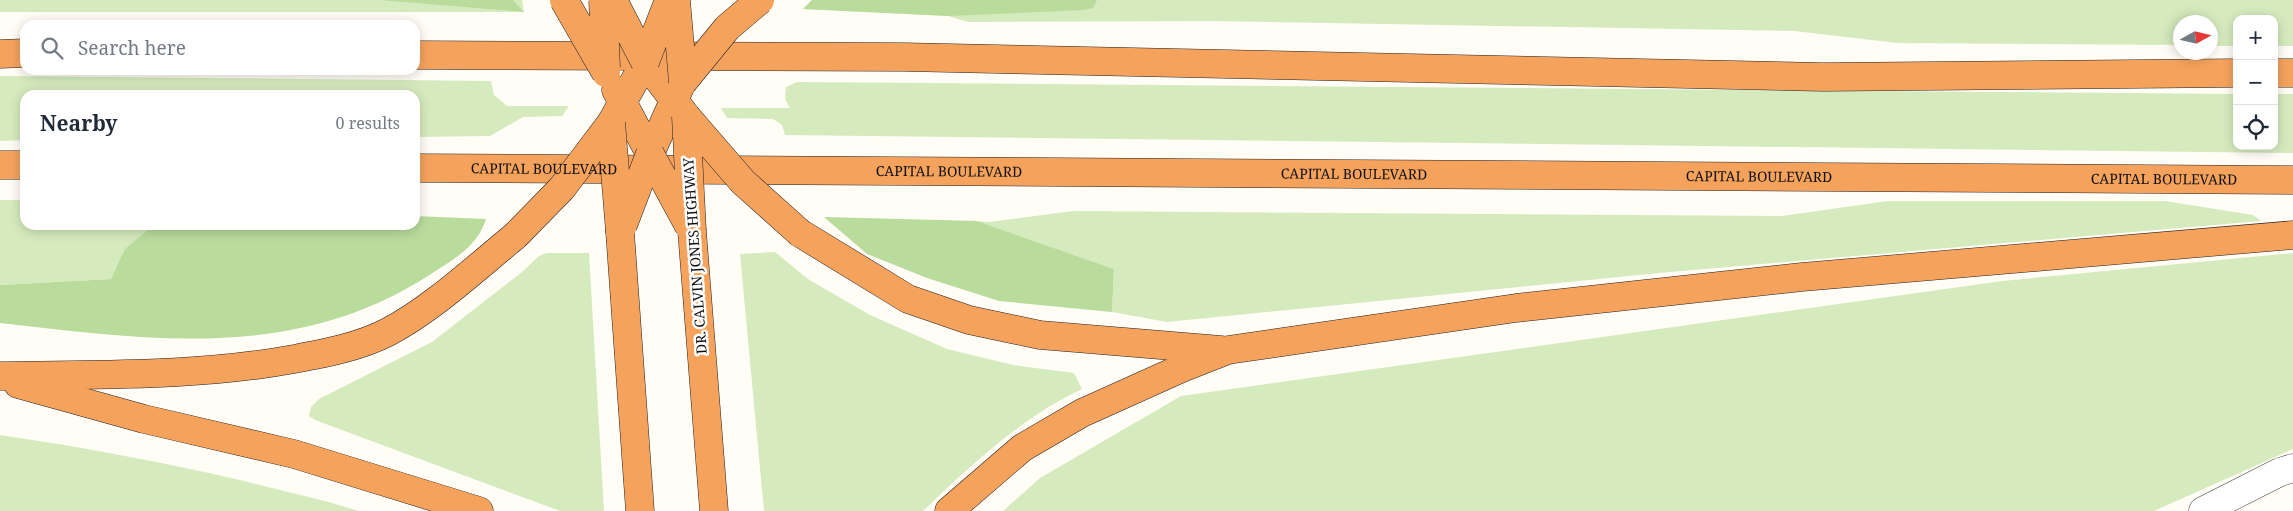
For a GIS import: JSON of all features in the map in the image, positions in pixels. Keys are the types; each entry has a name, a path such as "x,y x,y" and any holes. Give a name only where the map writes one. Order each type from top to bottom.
{"highway":[{"path":"564,0 606,73"},
{"path":"603,0 606,73 617,112 620,232 640,511"},
{"path":"613,0 645,62 681,100 743,182 800,233 908,299 969,320 1040,335 1228,350 1565,302 1802,277 2293,235"},
{"path":"0,377 162,374 254,367 335,352 388,332 432,303 515,236 562,188 617,112 645,62 669,0"},
{"name":"DR. CALVIN JONES HIGHWAY","path":"676,0 681,100 714,511"},
{"path":"620,232 650,154 681,100 728,28 760,0"},
{"path":"0,54 20,53"},
{"path":"420,55 913,57 1823,77 2233,73"},
{"path":"2278,73 2293,72"},
{"path":"617,112 650,154 692,232"},
{"path":"0,165 20,165"},
{"name":"CAPITAL BOULEVARD","path":"420,168 2293,180"},
{"path":"949,511 1022,448 1082,413 1182,368 1228,350"},
{"path":"0,377 144,419 294,454 479,511"}],"street":[{"path":"2203,511 2280,472 2293,468"}],"green space":[{"path":"0,0 522,0 524,12 0,12"},
{"path":"380,0 513,0 524,12"},
{"path":"812,0 2293,0 2293,46 2278,46 2278,15 2233,15 2233,46 2218,46 2218,15 2173,15 2173,45 1897,43 1795,31 1213,21 968,22 948,16 803,9"},
{"path":"812,0 1097,0 1093,8 1084,10 949,16 803,9"},
{"path":"0,76 491,81 494,95 507,106 569,106 562,116 523,117 490,136 420,137 420,90 20,90 20,140 0,141"},
{"path":"797,82 2233,94 2233,150 2278,150 2278,94 2293,94 2293,153 785,135 782,125 773,119 727,118 721,108 790,108 785,99 786,87"},
{"path":"0,200 20,200 20,230 148,230 126,249 111,279 0,285"},
{"path":"1888,201 2165,201 2253,215 2261,221 1659,273 1167,322 1112,312 1114,269 977,221 990,222 1073,211 1782,216"},
{"path":"420,216 486,219 477,237 464,251 431,274 380,302 328,321 275,333 222,338 167,338 112,335 0,323 0,285 111,279 125,249 148,230 420,230"},
{"path":"824,217 977,221 1114,269 1112,312 999,301 927,278 867,254"},
{"path":"775,252 808,279 870,315 947,349 1013,365 1074,373 1082,389 1060,400 1018,428 978,460 923,511 764,511 740,254"},
{"path":"547,253 589,253 604,511 560,511 315,420 309,416 311,407 319,399 432,342 522,272 539,256"},
{"path":"2293,253 2293,449 2154,511 1003,511 1040,478 1181,396 2002,281"},
{"path":"0,435 183,467 359,511 0,511"}]}
